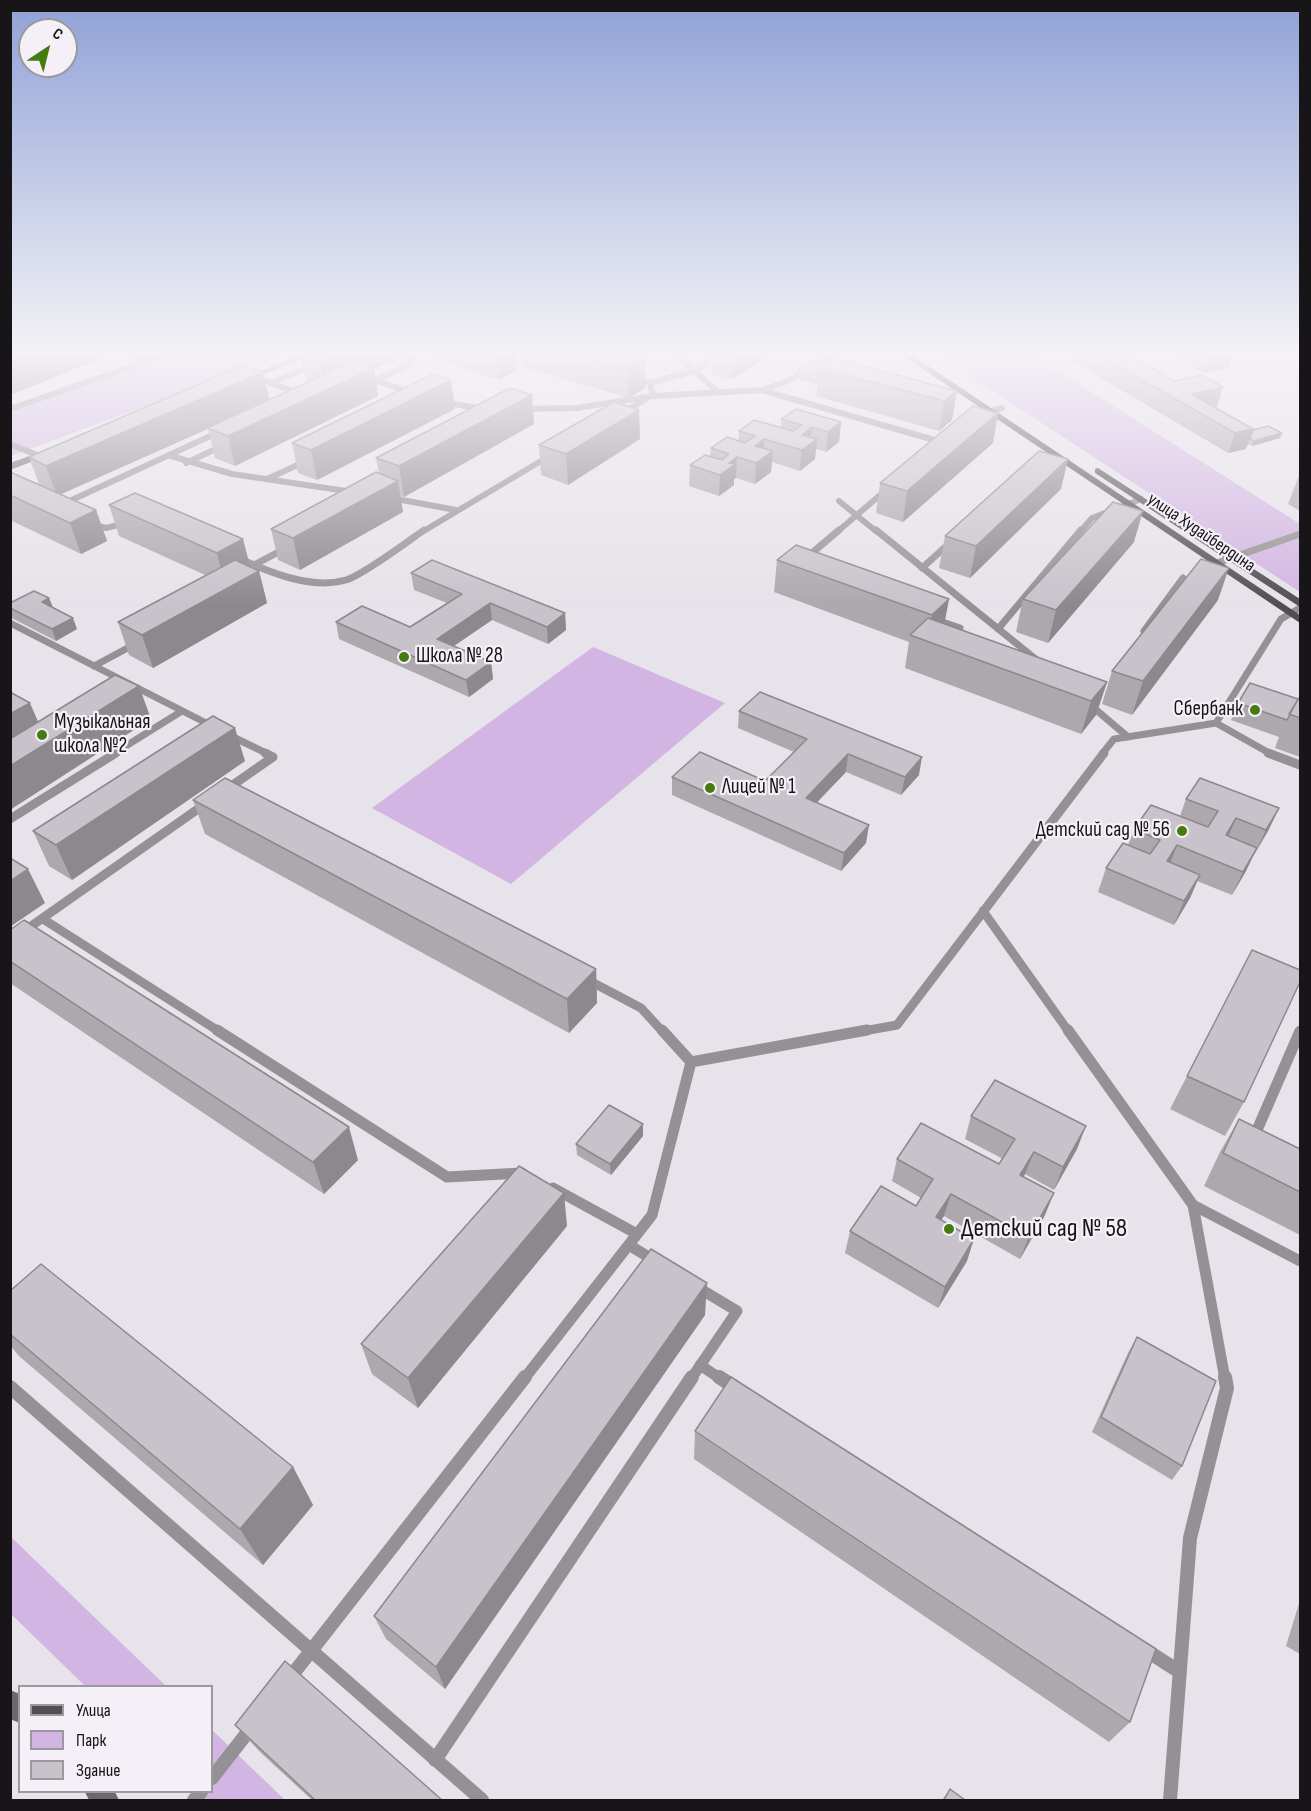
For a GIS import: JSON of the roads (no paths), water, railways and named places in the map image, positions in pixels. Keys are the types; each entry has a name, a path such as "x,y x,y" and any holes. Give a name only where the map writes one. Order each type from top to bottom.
{"main road":[{"name":"улица Худайбердина","path":"1024,438 1127,503 1300,620"},
{"name":"улица Худайбердина","path":"1047,438 1300,606"},
{"path":"10,467 60,448"}],"lane":[{"path":"65,513 54,508 206,438"},
{"path":"926,438 941,442"},
{"path":"933,449 947,438"},
{"path":"10,444 39,456"},
{"path":"186,463 228,444"},
{"path":"234,556 268,572 332,583 347,580 456,510 559,450"},
{"path":"168,455 186,463 267,479 353,492 362,490"},
{"path":"267,479 308,459"},
{"path":"801,562 890,486"},
{"path":"380,496 456,510"},
{"path":"998,629 1092,518 1141,499"},
{"path":"839,501 1044,666"},
{"path":"85,522 106,528 135,519"},
{"path":"1217,563 1300,534"},
{"path":"922,568 955,538"},
{"path":"254,566 296,542"},
{"path":"258,578 268,572"},
{"path":"1137,641 1183,578"},
{"path":"1216,723 1240,688 1273,631 1290,612 1300,606"},
{"path":"926,617 960,628 947,642"},
{"path":"10,623 273,757 10,941"},
{"path":"94,666 145,638"},
{"path":"1240,688 1250,692"},
{"path":"1090,704 1097,695"},
{"path":"1080,698 1128,737"},
{"path":"10,819 182,711"},
{"path":"692,1062 897,1025 1114,740 1216,723 1268,753 1300,765"},
{"path":"225,790 236,796"},
{"path":"983,911 1193,1205 1227,1388 1190,1538 1170,1800"},
{"path":"43,919 447,1178 525,1172 633,1240 668,1269"},
{"path":"578,975 641,1008 692,1062"},
{"path":"1262,1141 1253,1137 1300,1031"},
{"path":"283,1687 652,1215 692,1062"},
{"path":"1193,1205 1300,1260"},
{"path":"435,1760 737,1311 688,1281"},
{"path":"700,1365 750,1397"},
{"path":"12,1390 482,1800"},
{"path":"1130,1640 1180,1672"},
{"path":"213,1777 261,1714"}],"place":[{"name":"Школа № 28","path":"404,657"},
{"name":"Сбербанк","path":"1255,710"},
{"name":"Музыкальная школа №2","path":"42,735"},
{"name":"Лицей № 1","path":"710,788"},
{"name":"Детский сад № 56","path":"1182,831"},
{"name":"Детский сад № 58","path":"949,1229"}]}
